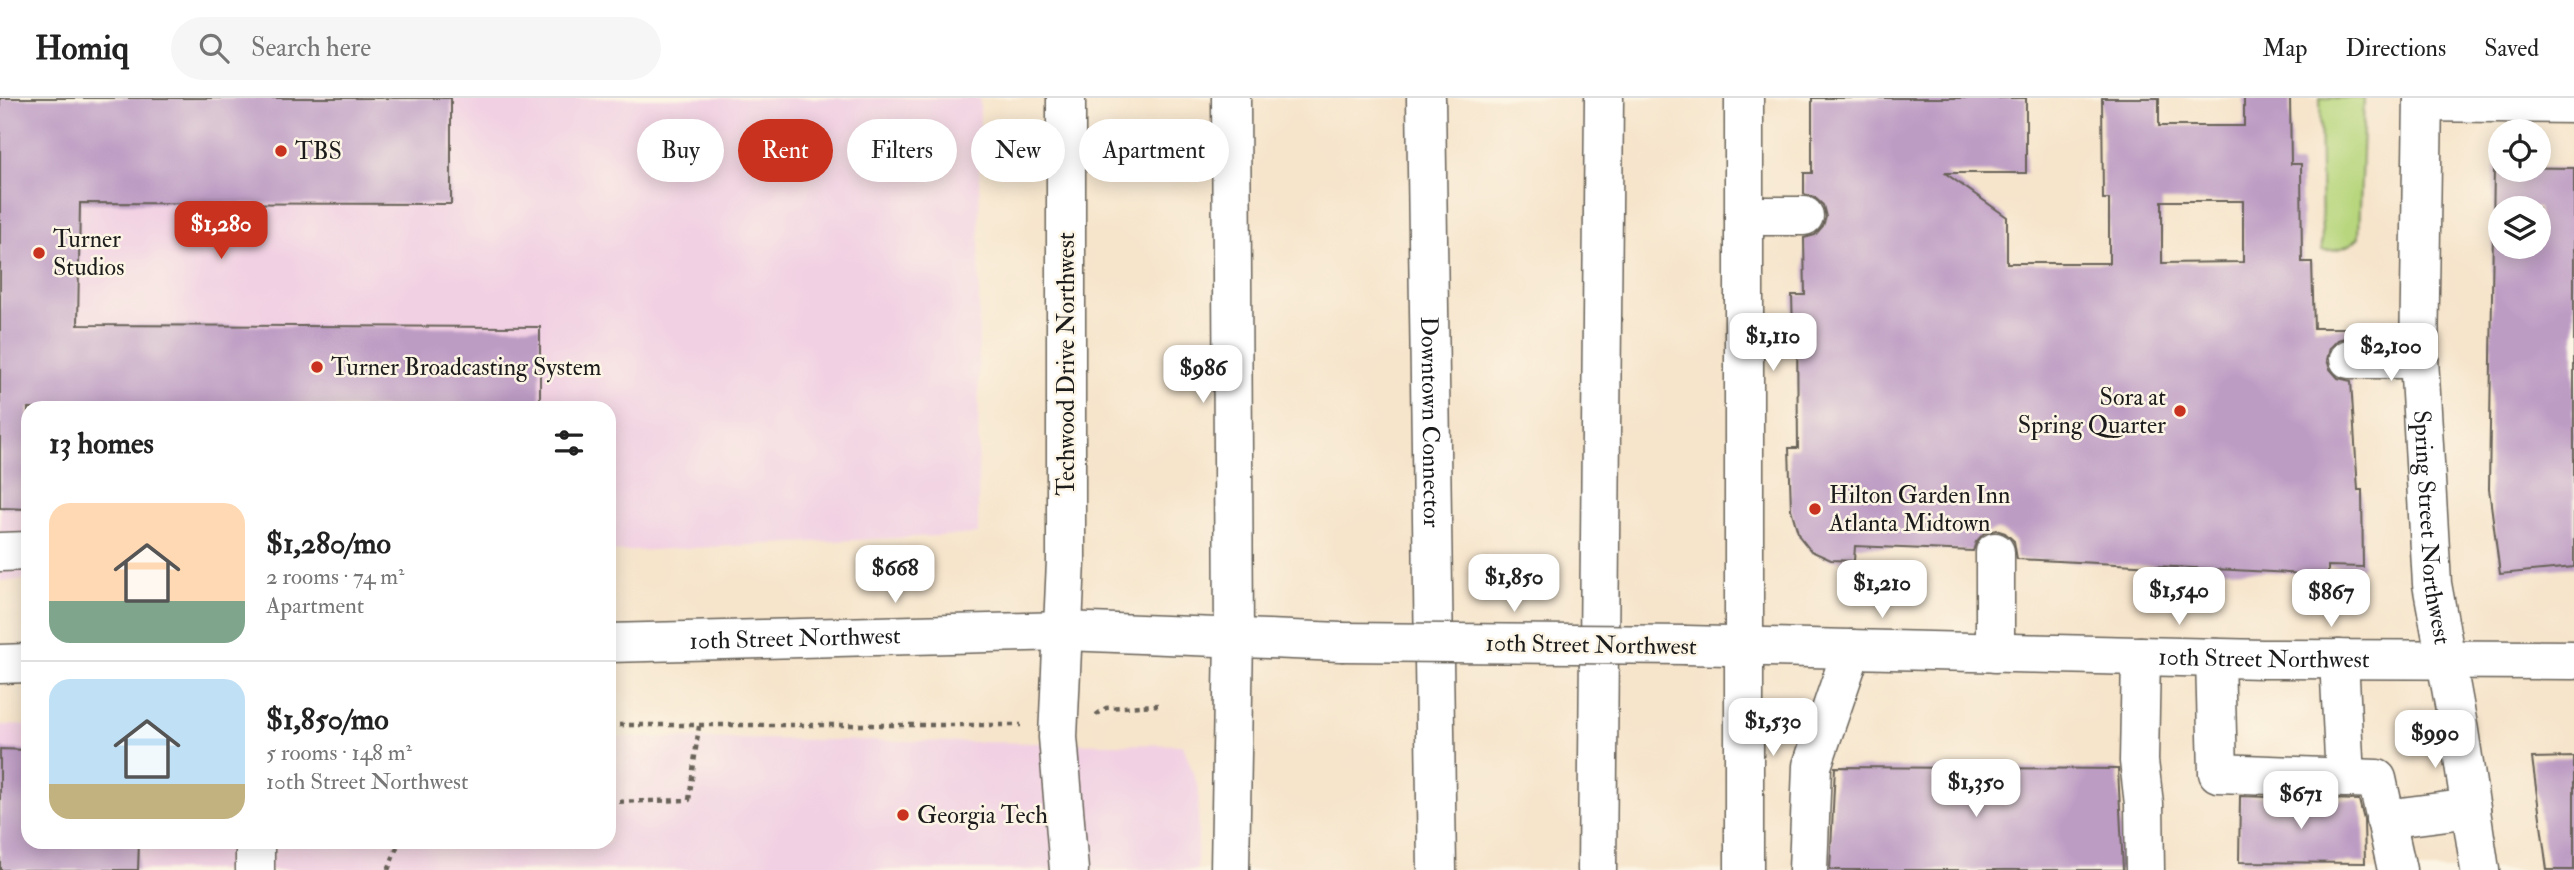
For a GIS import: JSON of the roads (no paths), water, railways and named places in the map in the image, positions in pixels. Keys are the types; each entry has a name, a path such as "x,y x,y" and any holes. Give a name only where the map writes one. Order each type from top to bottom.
{"main road":[{"name":"Techwood Drive Northwest","path":"1066,98 1065,631 1058,737 1069,870"},
{"path":"1230,870 1234,635 1231,98"},
{"name":"Downtown Connector","path":"1426,98 1437,870"},
{"path":"1597,870 1604,98"},
{"path":"1744,98 1744,870"},
{"path":"2423,100 2574,104"},
{"name":"Spring Street Northwest","path":"2423,100 2419,359 2431,584 2480,870"},
{"path":"1744,216 1804,216"},
{"path":"2349,359 2419,359"},
{"path":"0,552 21,551"},
{"path":"1995,552 1995,653"},
{"name":"10th Street Northwest","path":"616,643 1065,631 1234,635 1341,642 1686,645 2215,658 2574,660"},
{"path":"1808,870 1812,766 1852,649"},
{"path":"2141,656 2139,761 2144,804 2145,870"},
{"path":"2215,658 2218,773 2377,779 2397,870"},
{"path":"2339,659 2345,778"},
{"path":"0,664 21,663"},
{"path":"2385,819 2471,808"},
{"path":"255,849 255,870"}],"place":[{"name":"TBS","path":"281,151"},
{"name":"Turner Studios","path":"39,253"},
{"name":"Turner Broadcasting System","path":"317,367"},
{"name":"Sora at Spring Quarter","path":"2180,411"},
{"name":"Hilton Garden Inn Atlanta Midtown","path":"1815,509"},
{"name":"Georgia Tech","path":"903,815"}]}
